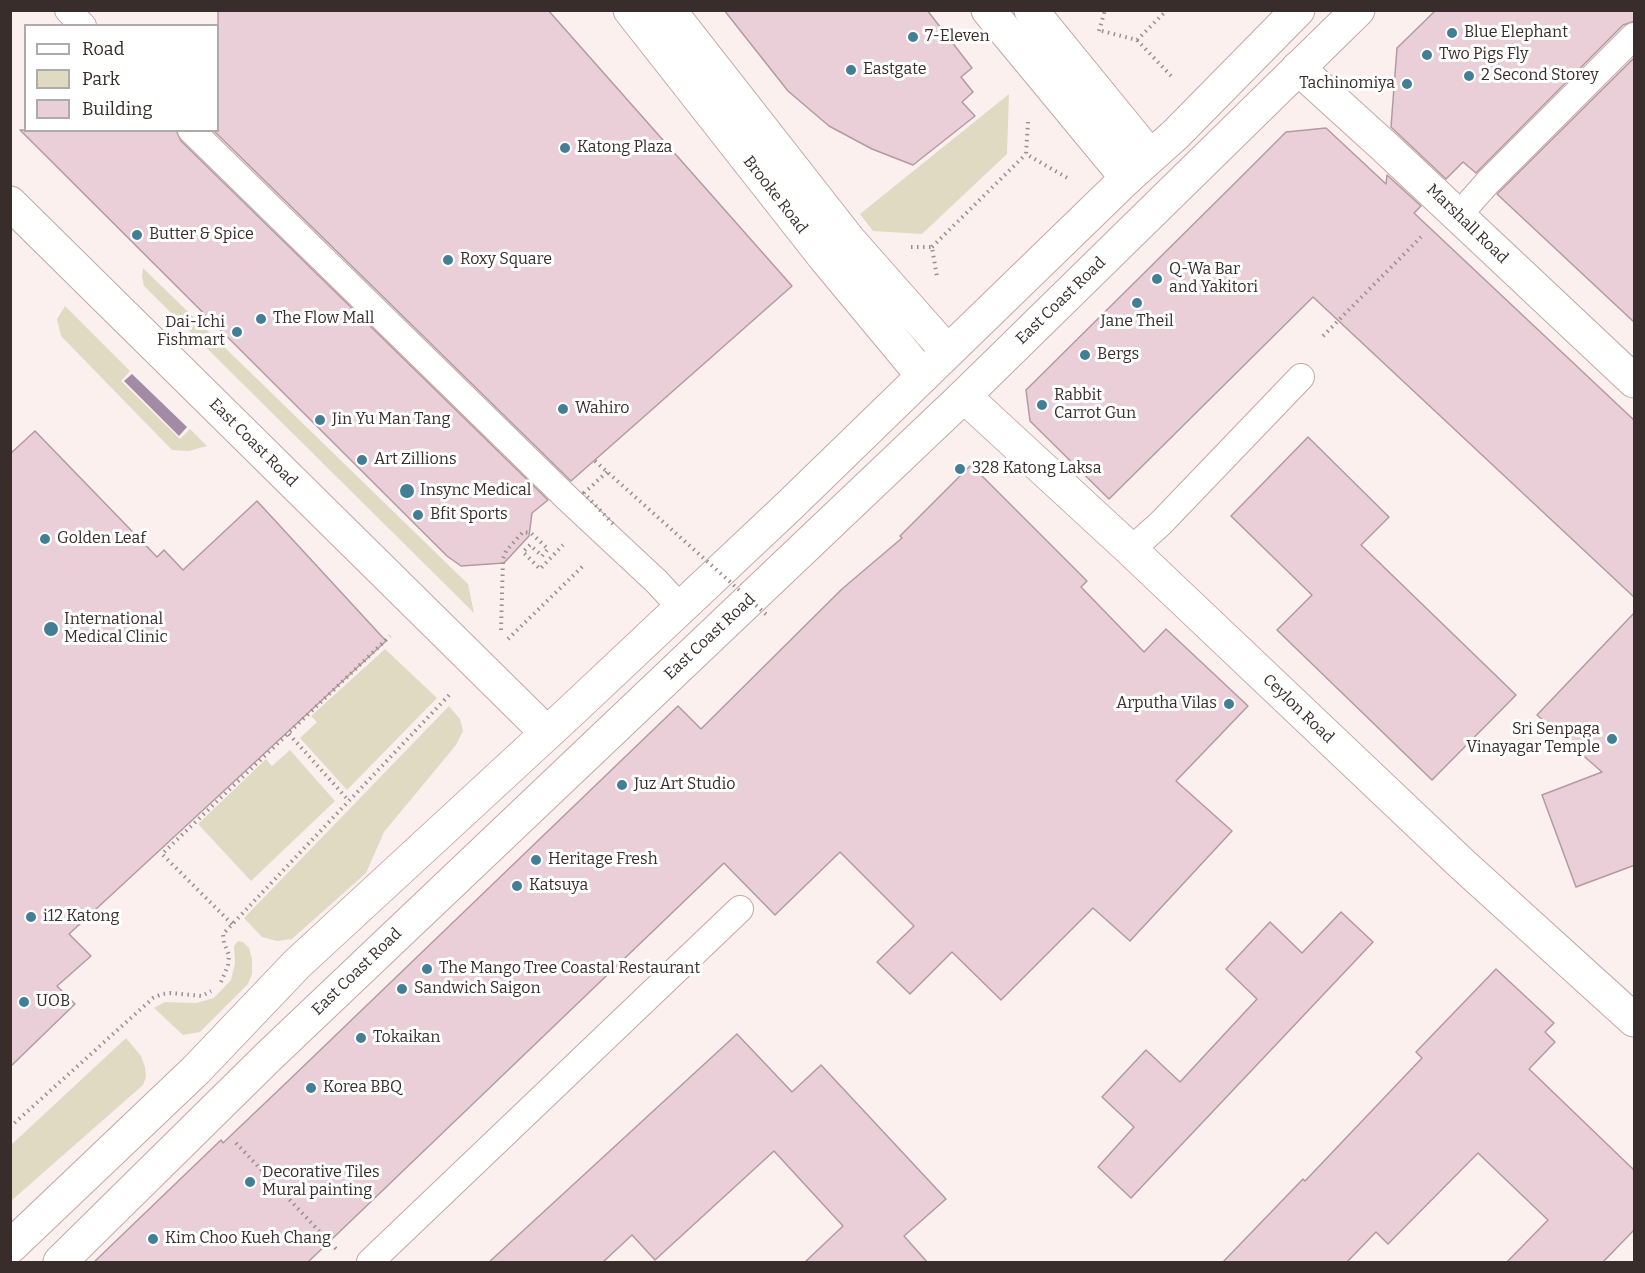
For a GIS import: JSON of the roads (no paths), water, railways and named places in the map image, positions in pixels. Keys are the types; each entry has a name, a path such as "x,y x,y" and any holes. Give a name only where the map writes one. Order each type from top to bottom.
{"main road":[{"name":"Brooke Road","path":"630,10 825,258 923,376"},
{"name":"Brooke Road","path":"669,10 849,240 947,351"},
{"path":"988,10 1127,178"},
{"path":"1031,10 1150,156"},
{"path":"10,1247 196,1070 297,964 396,875 681,608 1127,178 1176,134 1299,10"},
{"name":"East Coast Road","path":"60,1263 209,1114 964,396 1358,10"},
{"name":"Marshall Road","path":"1298,68 1635,381"},
{"name":"East Coast Road","path":"10,203 546,733"},
{"name":"Ceylon Road","path":"964,396 1131,549 1462,864 1635,1020"}],"lane":[{"path":"68,10 81,24"},
{"path":"1453,213 1488,182 1635,36"},
{"path":"193,132 567,498 657,582 681,608"},
{"path":"1131,549 1161,523 1301,376"},
{"path":"370,1263 740,909"}],"place":[{"name":"Blue Elephant","path":"1452,33"},
{"name":"7-Eleven","path":"913,37"},
{"name":"Two Pigs Fly","path":"1427,55"},
{"name":"Eastgate","path":"851,70"},
{"name":"2 Second Storey","path":"1469,76"},
{"name":"Tachinomiya","path":"1407,84"},
{"name":"Katong Plaza","path":"565,148"},
{"name":"Butter & Spice","path":"137,235"},
{"name":"Roxy Square","path":"448,260"},
{"name":"Q-Wa Bar and Yakitori","path":"1157,279"},
{"name":"Jane Theil","path":"1137,303"},
{"name":"The Flow Mall","path":"261,319"},
{"name":"Dai-Ichi Fishmart","path":"237,332"},
{"name":"Bergs","path":"1085,355"},
{"name":"Rabbit Carrot Gun","path":"1042,405"},
{"name":"Wahiro","path":"563,409"},
{"name":"Jin Yu Man Tang","path":"320,420"},
{"name":"Art Zillions","path":"362,460"},
{"name":"328 Katong Laksa","path":"960,469"},
{"name":"Insync Medical","path":"407,491"},
{"name":"Bfit Sports","path":"418,515"},
{"name":"Golden Leaf","path":"45,539"},
{"name":"International Medical Clinic","path":"51,629"},
{"name":"Arputha Vilas","path":"1229,704"},
{"name":"Sri Senpaga Vinayagar Temple","path":"1612,739"},
{"name":"Juz Art Studio","path":"622,785"},
{"name":"Heritage Fresh","path":"536,860"},
{"name":"Katsuya","path":"517,886"},
{"name":"i12 Katong","path":"31,917"},
{"name":"The Mango Tree Coastal Restaurant","path":"427,969"},
{"name":"Sandwich Saigon","path":"402,989"},
{"name":"UOB","path":"24,1002"},
{"name":"Tokaikan","path":"361,1038"},
{"name":"Korea BBQ","path":"311,1088"},
{"name":"Decorative Tiles Mural painting","path":"250,1182"},
{"name":"Kim Choo Kueh Chang","path":"153,1239"}]}
